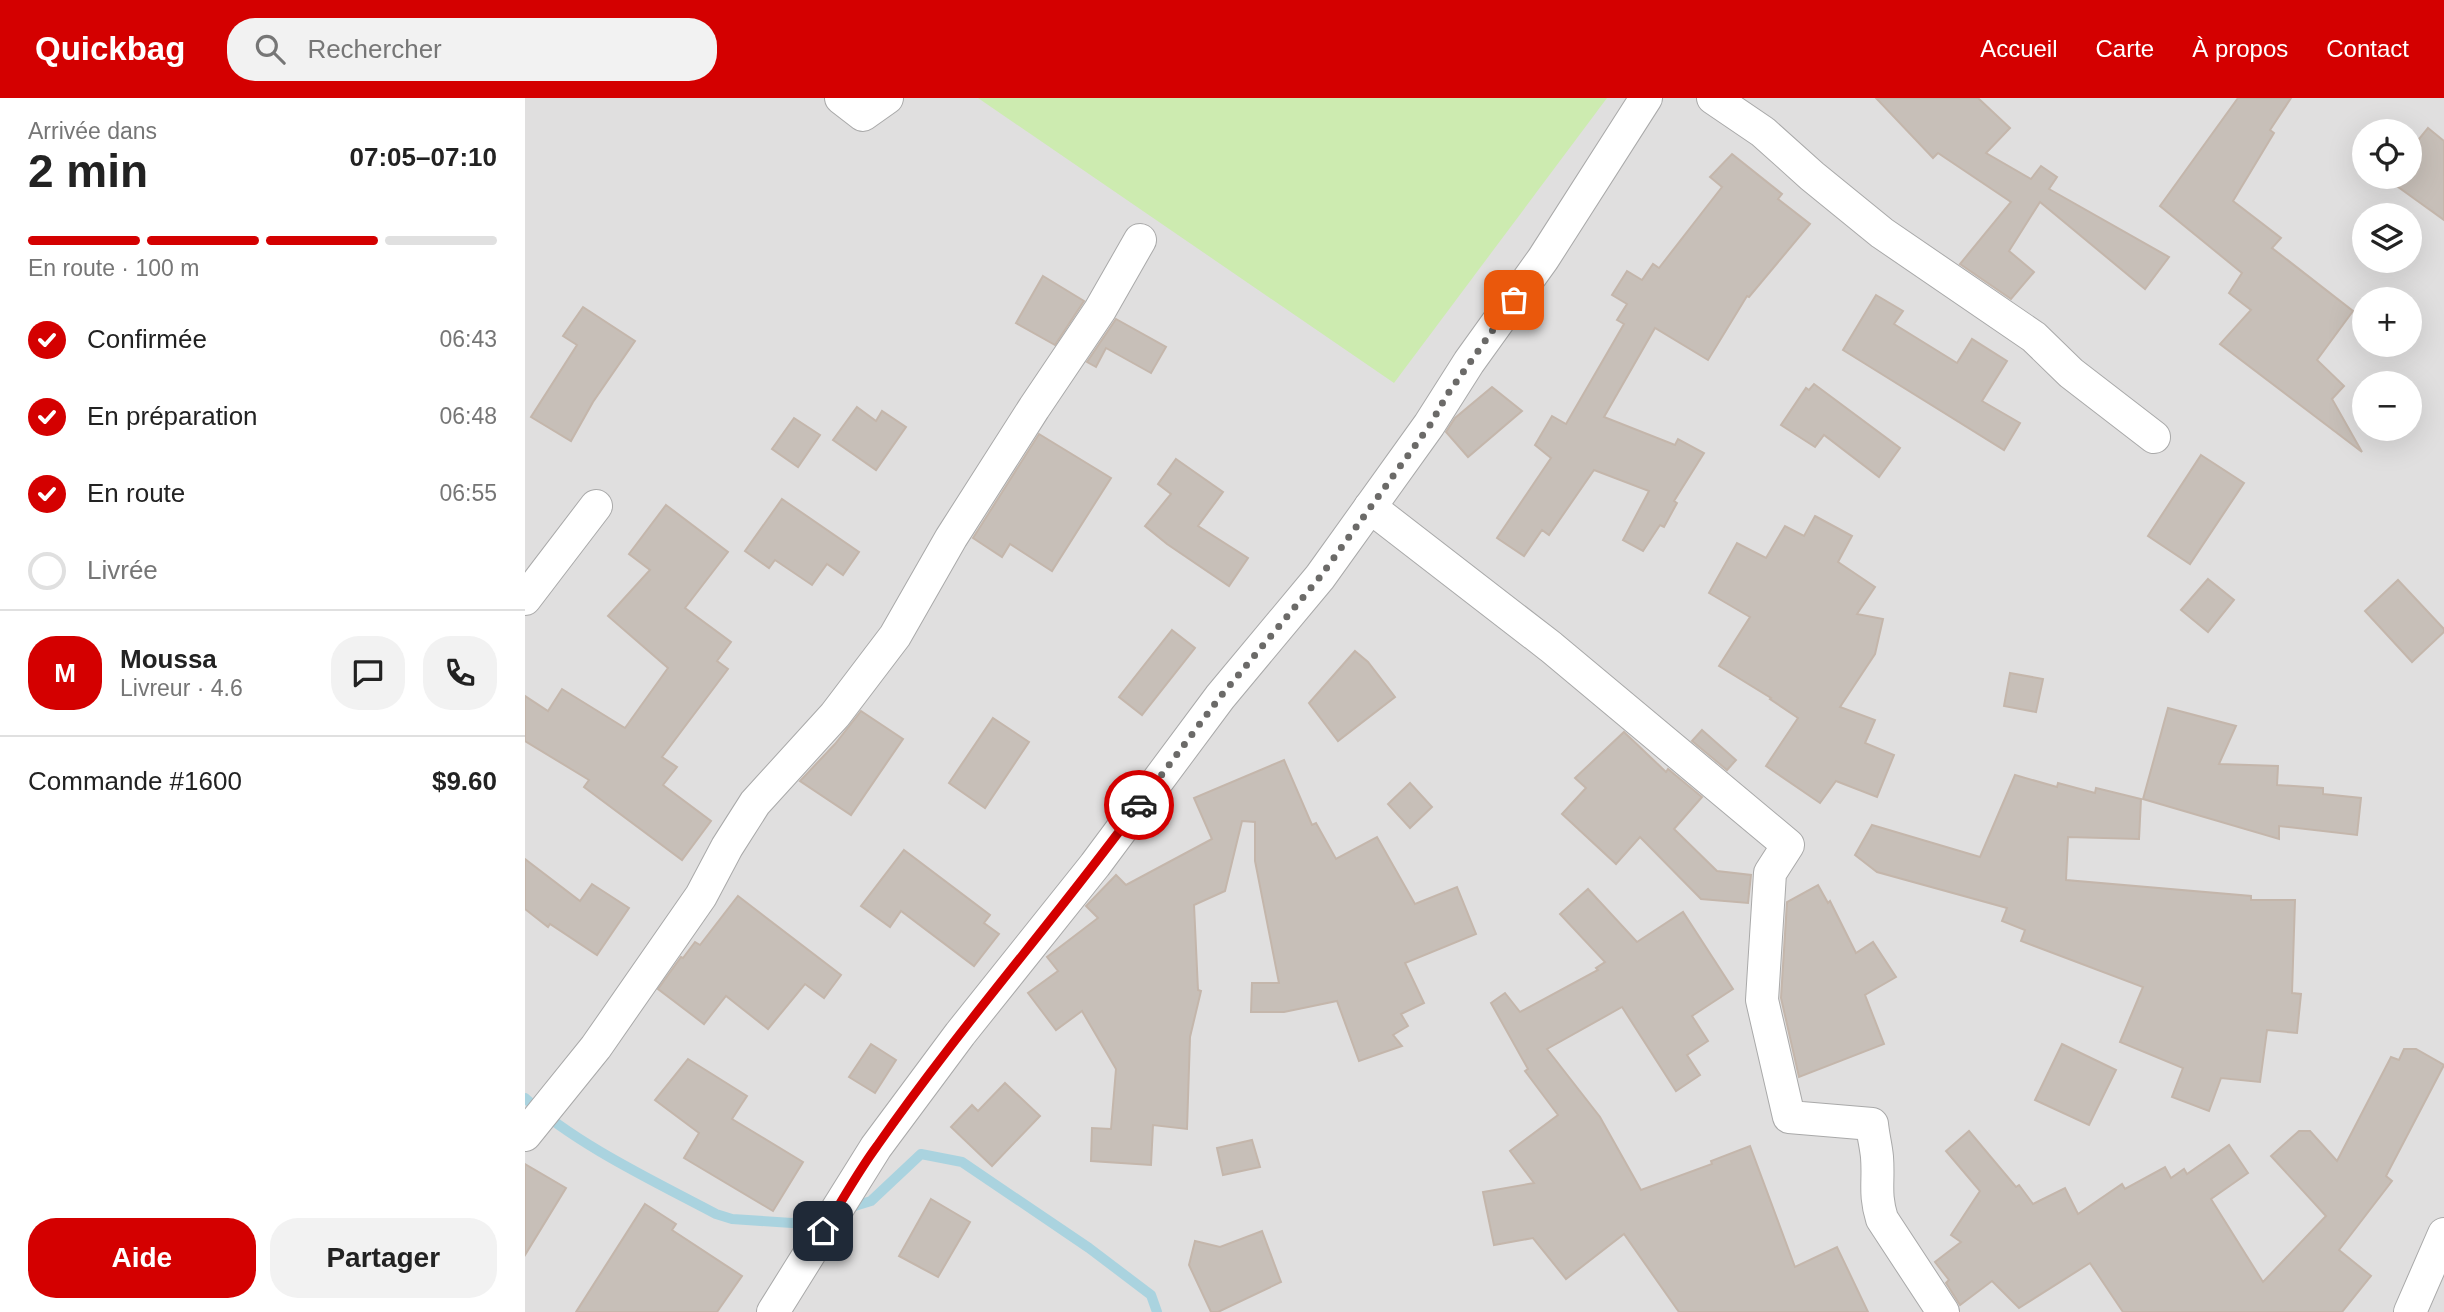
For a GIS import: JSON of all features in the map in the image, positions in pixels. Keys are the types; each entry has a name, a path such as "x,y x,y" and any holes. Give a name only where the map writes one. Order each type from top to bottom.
{"street":[{"path":"841,98 863,115 887,98"},
{"path":"773,1312 876,1147 944,1054 1095,865 1220,697 1320,577 1430,425 1469,362 1543,259 1646,98"},
{"path":"1713,98 1763,132 1882,233 2034,337 2071,373 2154,437"},
{"path":"525,1135 596,1047 701,896 755,803 835,715 895,636 958,527 1100,310 1140,240"},
{"path":"525,599 596,506"},
{"path":"1370,507 1551,647 1788,845 1770,873 1762,1000 1789,1116 1872,1124 1877,1160 1876,1194 1882,1219 1943,1312"},
{"path":"2410,1312 2444,1234"}],"shaded area":[{"path":"525,98 2444,98 2444,1312 525,1312"}],"green space":[{"path":"978,98 1607,98 1394,383"}],"building":[{"path":"1876,98 1978,98 2010,128 1986,153 2031,179 2041,166 2057,177 2049,189 2169,257 2145,289 2040,202 2009,251 2034,272 2011,299 1960,264 2011,202 1938,153 1933,158"},
{"path":"2238,98 2291,98 2270,130 2274,133 2233,201 2281,238 2272,248 2352,310 2317,360 2344,386 2332,399 2352,434 2352,441 2356,441 2362,452 2220,344 2251,310 2229,293 2242,273 2160,206"},
{"path":"2428,128 2444,141 2444,220 2401,189 2422,189 2422,135"},
{"path":"1732,154 1782,194 1778,199 1810,224 1749,297 1747,296 1708,360 1655,328 1604,417 1675,445 1678,439 1704,453 1674,501 1677,503 1664,527 1660,525 1643,551 1623,540 1649,491 1594,470 1549,535 1542,530 1524,556 1497,538 1551,458 1535,445 1552,416 1566,424 1624,324 1617,320 1627,304 1612,295 1627,271 1642,280 1653,264 1659,268 1722,187 1710,177"},
{"path":"1043,276 1084,301 1055,345 1016,323"},
{"path":"1876,295 1903,311 1894,324 1957,363 1972,339 2007,361 1982,401 2020,423 2004,450 1843,350"},
{"path":"583,307 635,341 593,402 571,441 531,417 577,345 563,336"},
{"path":"1116,319 1166,347 1151,373 1106,348 1096,367 1087,362"},
{"path":"1814,384 1900,448 1879,477 1824,435 1815,447 1781,425 1806,388 1809,390"},
{"path":"1492,387 1522,411 1468,457 1446,432 1455,418"},
{"path":"857,407 876,421 882,411 906,427 876,470 833,440"},
{"path":"794,418 820,435 798,467 772,449"},
{"path":"1039,434 1111,478 1052,571 1010,544 1002,557 973,538"},
{"path":"2201,455 2244,483 2190,564 2148,536"},
{"path":"1176,459 1223,492 1198,526 1248,558 1229,586 1145,526 1171,494 1158,484"},
{"path":"782,499 859,552 843,575 827,564 812,585 775,560 769,568 745,551"},
{"path":"666,505 728,552 685,608 731,642 717,661 728,669 662,757 677,767 663,785 711,821 682,860 584,787 589,780 525,741 525,696 548,711 562,689 625,728 668,668 608,616 650,570 629,554"},
{"path":"1815,516 1852,536 1838,562 1875,587 1857,614 1883,619 1875,654 1840,707 1875,720 1865,743 1894,755 1877,797 1836,781 1820,803 1766,766 1798,718 1719,666 1750,617 1709,593 1737,543 1766,558 1785,526 1804,536"},
{"path":"2208,579 2234,600 2208,632 2181,610"},
{"path":"2398,580 2444,629 2412,662 2365,611"},
{"path":"1172,630 1195,648 1142,715 1119,697"},
{"path":"1355,651 1368,662 1395,697 1338,741 1309,703"},
{"path":"2010,673 2043,679 2036,712 2004,706"},
{"path":"2168,708 2236,726 2219,764 2278,766 2277,785 2323,788 2323,794 2361,798 2357,835 2279,826 2279,839 2143,799"},
{"path":"861,711 903,739 851,815 800,781"},
{"path":"993,718 1029,742 985,808 949,783"},
{"path":"1702,730 1736,760 1727,770 1692,741"},
{"path":"1624,732 1666,772 1668,769 1702,797 1674,829 1717,871 1751,875 1748,903 1701,899 1640,837 1616,864 1562,814 1586,788 1575,778"},
{"path":"1284,760 1312,825 1316,823 1336,859 1377,837 1415,904 1457,887 1476,934 1405,963 1424,1003 1401,1014 1408,1026 1393,1035 1402,1046 1359,1061 1337,1001 1284,1012 1251,1012 1252,983 1279,983 1255,861 1255,822 1242,821 1225,891 1194,905 1198,990 1201,991 1190,1037 1187,1129 1153,1125 1151,1165 1091,1161 1092,1128 1111,1129 1116,1069 1082,1011 1056,1030 1028,993 1058,971 1047,957 1098,918 1086,906 1116,875 1126,885 1212,839 1194,798"},
{"path":"2015,775 2057,787 2058,783 2095,793 2096,788 2141,799 2139,839 2068,837 2066,880 2251,896 2251,900 2295,900 2292,993 2301,994 2297,1033 2267,1030 2260,1082 2221,1078 2209,1111 2172,1097 2183,1068 2120,1042 2143,987 2021,941 2025,930 2002,921 2007,908 1877,872 1855,855 1872,825 1980,857"},
{"path":"1410,783 1432,807 1410,828 1388,804"},
{"path":"904,850 990,915 984,923 999,934 974,966 901,911 890,927 861,906"},
{"path":"525,859 580,901 592,884 629,908 597,955 550,924 548,927 525,909"},
{"path":"1818,885 1828,903 1830,901 1856,953 1873,942 1896,977 1865,995 1884,1044 1799,1077 1781,998 1787,902"},
{"path":"1588,889 1637,942 1683,912 1733,989 1692,1016 1708,1041 1687,1055 1700,1075 1676,1091 1622,1007 1547,1049 1600,1117 1641,1190 1712,1164 1711,1161 1750,1146 1795,1267 1837,1247 1868,1312 1679,1312 1624,1234 1566,1279 1533,1238 1494,1245 1483,1192 1534,1183 1510,1151 1558,1115 1525,1071 1528,1069 1491,1003 1505,993 1520,1012 1598,970 1596,968 1605,962 1560,914"},
{"path":"738,896 841,975 824,998 805,984 768,1029 726,996 704,1024 658,989 681,957 683,958 695,942 700,945"},
{"path":"871,1044 896,1060 875,1093 849,1077"},
{"path":"2062,1044 2116,1070 2089,1125 2035,1100"},
{"path":"2404,1049 2416,1049 2444,1065 2386,1176 2392,1181 2339,1250 2371,1276 2342,1312 2123,1312 2090,1263 2019,1308 1992,1281 1960,1305 1946,1283 1949,1280 1935,1262 1961,1242 1951,1235 1980,1191 1946,1151 1969,1131 2033,1204 2065,1188 2078,1214 2122,1184 2125,1189 2165,1167 2171,1178 2184,1169 2187,1174 2229,1145 2248,1173 2211,1199 2263,1282 2326,1216 2271,1156 2299,1131 2310,1131 2337,1161 2391,1057 2399,1060"},
{"path":"688,1059 747,1096 732,1119 803,1162 773,1211 684,1158 699,1133 655,1100"},
{"path":"1005,1083 1040,1116 992,1166 951,1127 972,1105 978,1111"},
{"path":"1252,1140 1260,1167 1223,1175 1217,1148"},
{"path":"525,1164 566,1188 525,1255"},
{"path":"931,1199 970,1222 938,1277 899,1256"},
{"path":"645,1204 676,1224 672,1230 742,1276 717,1312 576,1312"},
{"path":"1262,1231 1281,1282 1218,1312 1211,1312 1189,1265 1195,1241 1220,1247"}],"waterway":[{"path":"525,1098 592,1147 716,1214 732,1219 792,1223 826,1214"},
{"path":"845,1209 871,1201 921,1154 962,1162 1089,1248 1151,1295 1157,1312"}],"way so far":[{"path":"1139,805 1220,697 1320,577 1430,425 1469,362 1514,300"}],"route":[{"path":"823,1231 876,1147 960,1034 1095,865 1139,805"}]}
